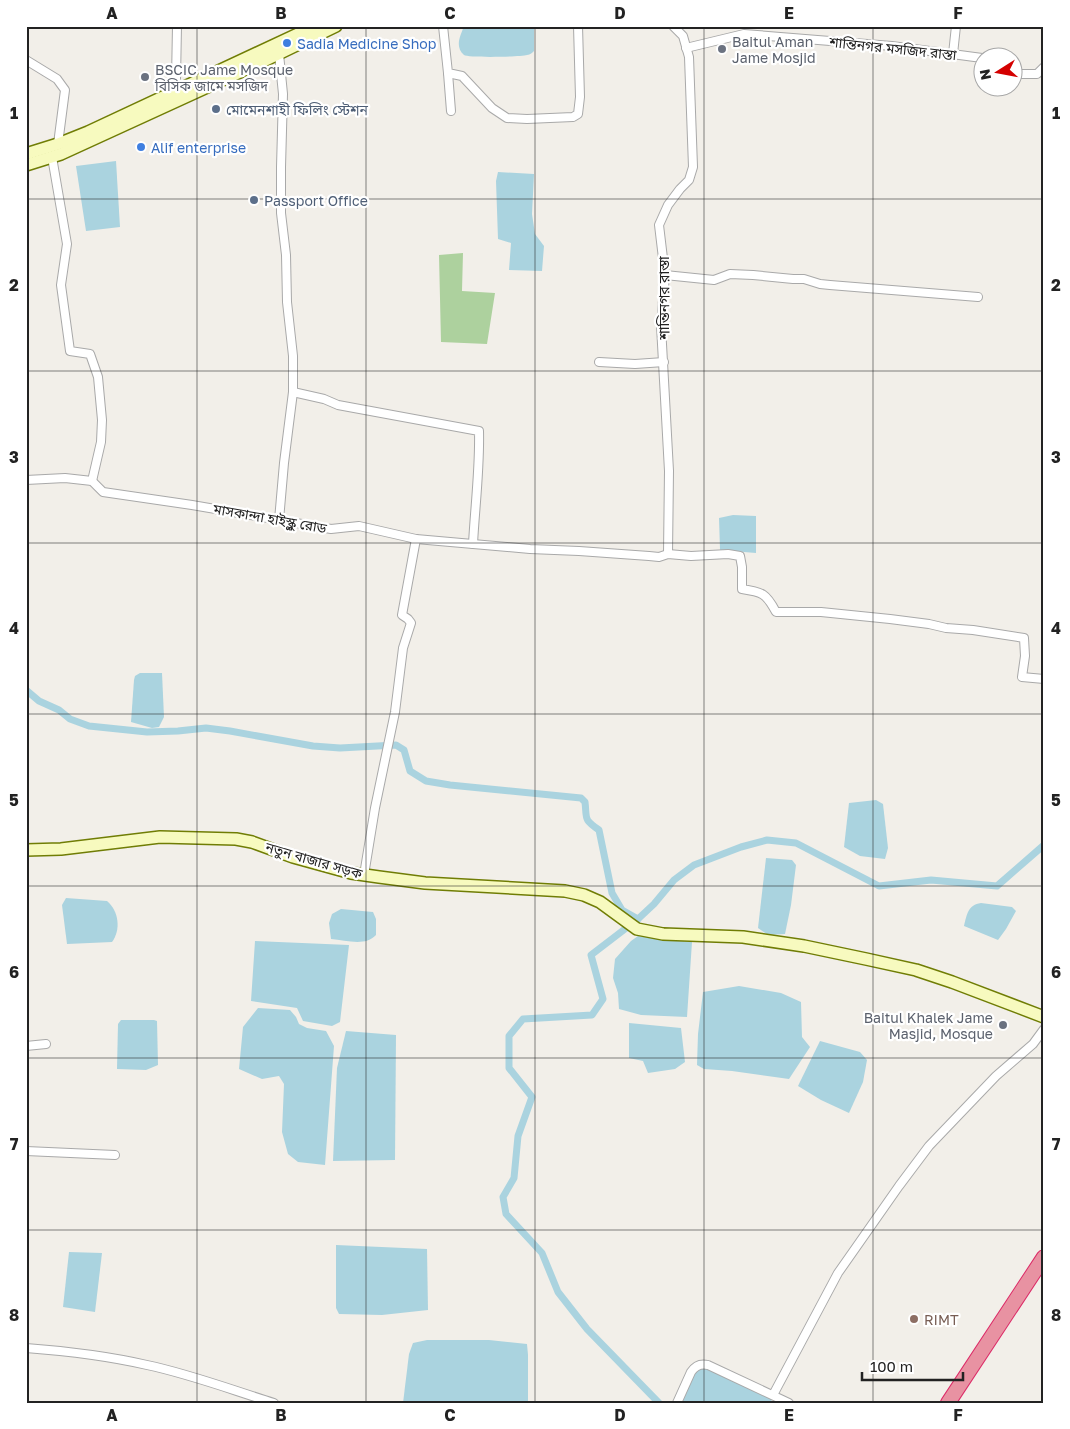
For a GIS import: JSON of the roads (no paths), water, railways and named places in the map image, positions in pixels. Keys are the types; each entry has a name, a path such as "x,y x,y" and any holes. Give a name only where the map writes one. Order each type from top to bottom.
{"highway":[{"path":"948,1403 1044,1257"}],"street":[{"path":"176,26 176,78"},
{"path":"26,154 88,132 314,26"},
{"path":"26,165 52,156 279,54 336,26"},
{"path":"443,26 451,111"},
{"path":"448,73 462,76 492,108 506,118 573,117 578,114 580,97 578,26"},
{"name":"শান্তিনগর রাস্তা","path":"668,554 670,471 661,326 666,275 659,225 668,205 689,180 692,168 688,57 683,36 673,26"},
{"path":"954,54 956,26"},
{"name":"শান্তিনগর মসজিদ রাস্তা","path":"686,48 744,34 892,46 972,57"},
{"path":"279,54 283,94 282,213 286,255 287,302 293,356 293,392 279,520"},
{"path":"26,60 58,79 65,90 58,144"},
{"path":"1022,74 1037,74 1044,67"},
{"path":"52,156 67,244 61,285 70,351 90,354 98,377 102,420 101,442 92,481"},
{"path":"666,275 714,280 730,274 804,279 820,284 978,297"},
{"path":"599,362 635,364 664,362"},
{"path":"293,392 324,399 338,405 479,431 480,455 473,544"},
{"name":"মাসকান্দা হাইস্কুল রোড","path":"26,480 65,478 92,481 103,492 332,529 360,526 416,539 659,557 668,554 692,556 728,554 740,556 742,589 762,592 770,600 776,612 821,612 890,618 946,628 982,631 1024,638 1026,656 1022,677 1044,679"},
{"path":"364,875 386,751 395,712 403,648 411,623 402,616 412,570 416,539"},
{"name":"নতুন বাজার সড়ক","path":"26,850 61,849 160,837 236,839 364,875 425,883 565,891 584,895 600,902 637,929 663,934 743,937 804,946 866,959 916,970 1044,1017"},
{"path":"773,1395 838,1273 893,1193 929,1146 996,1076 1033,1044 1044,1029"},
{"path":"26,1046 46,1044"},
{"path":"26,1151 115,1154"},
{"path":"26,1348 147,1364 274,1403"},
{"path":"677,1403 690,1372 693,1368 702,1364 708,1365 789,1403"}],"water":[{"path":"464,26 534,26 534,51 528,55 515,56 484,57 464,55 459,48 459,44"},
{"path":"116,161 120,227 86,231 76,166"},
{"path":"498,172 534,174 532,214 535,234 544,246 542,271 509,270 511,243 498,239 496,181"},
{"path":"733,515 756,516 756,553 720,550 719,518"},
{"path":"140,673 162,673 164,717 159,727 152,728 131,722 134,680 135,676"},
{"path":"876,800 883,804 888,848 885,859 860,856 844,847 849,803"},
{"path":"766,858 792,860 796,865 785,934 768,935 758,928"},
{"path":"66,898 107,901 114,910 118,926 112,942 67,944 62,905"},
{"path":"981,903 1012,907 1016,911 998,940 964,926 967,914 971,908"},
{"path":"341,909 373,912 376,919 376,935 372,939 361,942 331,939 329,923 332,914"},
{"path":"638,936 692,942 687,1017 641,1015 619,1009 618,993 613,978 615,959"},
{"path":"255,941 349,945 340,1022 332,1026 303,1021 297,1008 251,1001"},
{"path":"739,986 781,993 801,1002 802,1037 810,1047 789,1079 704,1069 697,1065 698,1034 703,992"},
{"path":"258,1008 290,1010 299,1024 307,1028 326,1031 334,1046 325,1165 298,1162 288,1154 282,1132 284,1084 279,1076 262,1079 239,1069 243,1027"},
{"path":"121,1020 157,1021 158,1065 146,1070 117,1069 118,1024"},
{"path":"629,1023 681,1028 685,1062 675,1069 648,1073 643,1061 629,1058"},
{"path":"346,1031 396,1035 395,1160 333,1161 337,1068"},
{"path":"820,1041 860,1052 867,1060 863,1082 849,1113 821,1100 798,1086"},
{"path":"336,1245 427,1249 428,1310 382,1315 339,1314 336,1308"},
{"path":"69,1252 102,1253 95,1312 63,1307"},
{"path":"427,1340 489,1340 527,1344 528,1403 403,1403 409,1354 413,1343"},
{"path":"707,1368 771,1398 772,1403 679,1403 691,1377 698,1369"}],"waterway":[{"path":"26,690 39,701 59,710 70,719 89,726 147,732 206,728 313,746 340,748 396,745 404,750 410,771 426,781 581,798 585,802 588,821 599,830 612,893 622,910 638,919"},
{"path":"659,1403 587,1329 558,1292 542,1253 506,1214 503,1197 514,1178 518,1136 532,1097 509,1068 509,1036 523,1019 592,1015 603,999 591,955 638,919 654,904 674,880 694,865 741,847 767,840 796,843 879,886 931,880 997,886 1044,845"}],"place":[{"name":"Sadia Medicine Shop","path":"287,43"},
{"name":"Baitul Aman Jame Mosjid","path":"722,49"},
{"name":"BSCIC Jame Mosque বিসিক জামে মসজিদ","path":"145,77"},
{"name":"মোমেনশাহী ফিলিং স্টেশন","path":"216,109"},
{"name":"Alif enterprise","path":"141,147"},
{"name":"Passport Office","path":"254,200"},
{"name":"Baitul Khalek Jame Masjid, Mosque","path":"1003,1025"},
{"name":"RIMT","path":"914,1319"}]}
